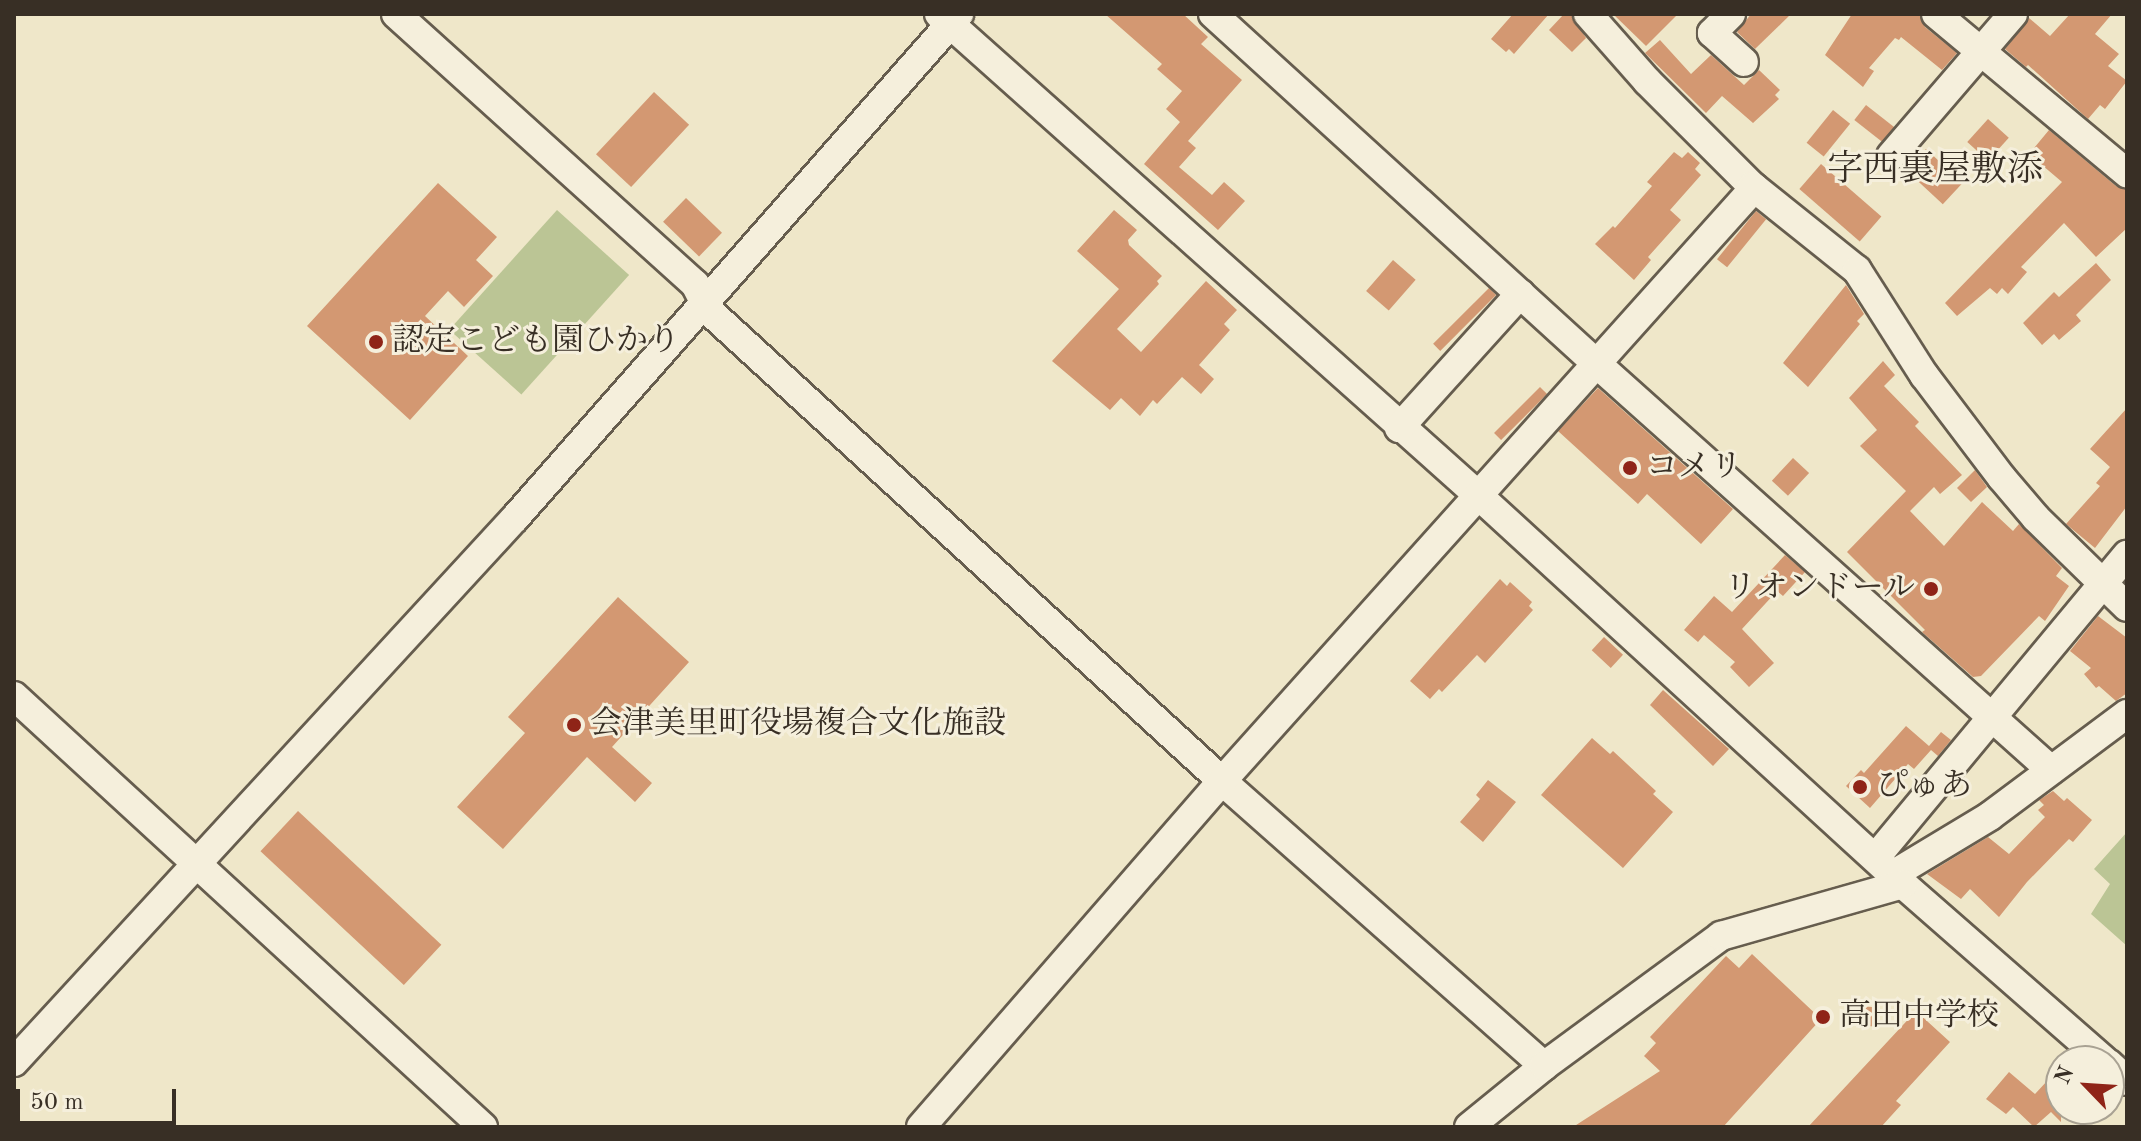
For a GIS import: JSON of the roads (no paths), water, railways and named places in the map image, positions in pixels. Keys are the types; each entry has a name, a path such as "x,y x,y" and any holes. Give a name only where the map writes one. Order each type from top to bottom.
{"street":[{"path":"396,14 695,284 705,298 708,310 1222,781 1544,1066"},
{"path":"1213,14 1597,364 2051,770"},
{"path":"1588,14 1647,81 1754,188 1857,270 1924,375 2002,478 2036,518 2127,607"},
{"path":"1731,14 1712,33 1744,62"},
{"path":"1936,14 2127,173"},
{"path":"1891,156 2013,14"},
{"path":"14,1062 196,860 515,518 949,17 1399,428 1479,496 1891,872 2087,1045"},
{"path":"921,1127 1222,781 1754,188"},
{"path":"1399,428 1520,294"},
{"path":"1891,872 1992,716 2127,555"},
{"path":"14,696 483,1127"},
{"path":"1469,1127 1544,1066 1721,936 1891,872 1990,816 2127,714"}],"place":[{"name":"認定こども園ひかり","path":"376,342"},
{"name":"コメリ","path":"1630,468"},
{"name":"リオンドール","path":"1931,589"},
{"name":"会津美里町役場複合文化施設","path":"574,725"},
{"name":"ぴゅあ","path":"1860,787"},
{"name":"高田中学校","path":"1823,1017"}],"district":[{"name":"字西裏屋敷添","path":"1935,172"}]}
